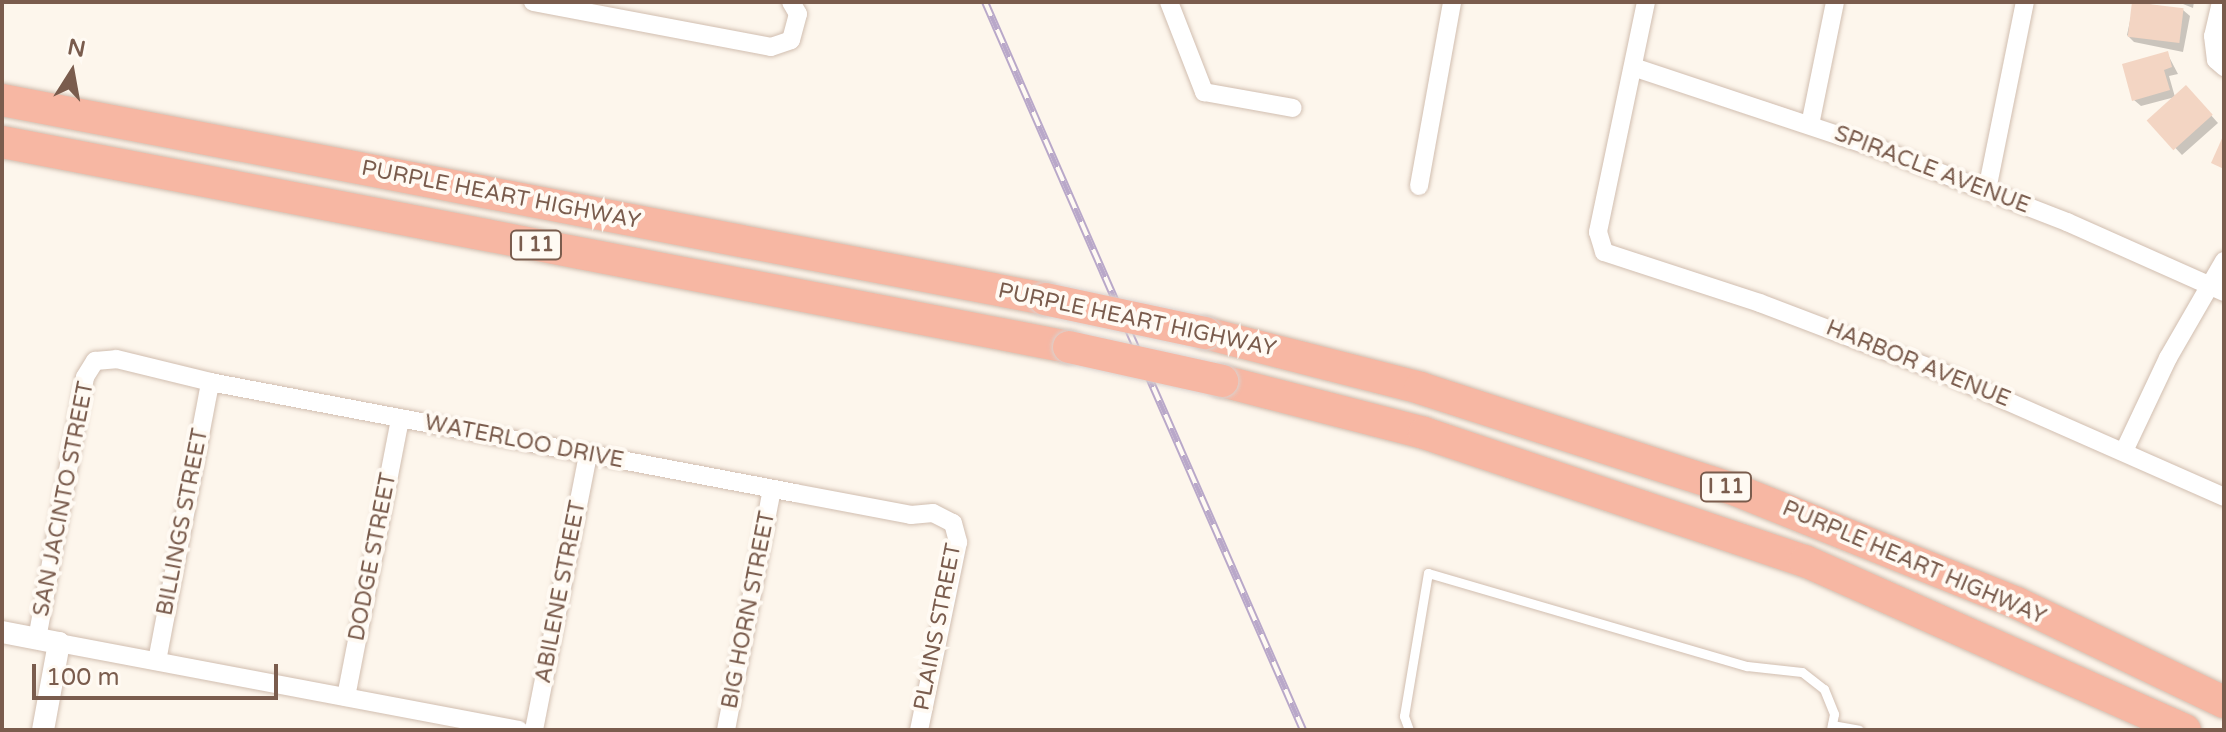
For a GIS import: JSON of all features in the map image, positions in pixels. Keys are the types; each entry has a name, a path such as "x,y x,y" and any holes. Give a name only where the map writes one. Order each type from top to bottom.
{"highway":[{"name":"PURPLE HEART HIGHWAY","path":"2,100 1045,299 1205,333 1420,388 1736,490 2017,603 2224,702"},
{"name":"PURPLE HEART HIGHWAY","path":"2,142 1069,347 1222,381 1424,433 1805,561 2185,730"}],"street":[{"path":"533,2 771,47 791,40 798,14 791,2"},
{"path":"1169,2 1204,92 1293,108"},
{"path":"1419,186 1452,2"},
{"path":"1633,67 1646,2"},
{"path":"1810,125 1835,2"},
{"path":"1987,190 2025,2"},
{"path":"2221,2 2213,36 2216,60 2224,67"},
{"name":"SPIRACLE AVENUE","path":"1633,67 1810,125 1987,190 2216,288"},
{"name":"HARBOR AVENUE","path":"1633,67 1598,232 1604,252 1847,335 2125,449 2224,497"},
{"path":"2125,449 2216,288 2224,261"},
{"name":"WATERLOO DRIVE","path":"95,361 116,359 210,382 911,515 933,513 953,523"},
{"name":"SAN JACINTO STREET","path":"37,639 85,377 95,361"},
{"name":"BILLINGS STREET","path":"157,661 210,382"},
{"name":"DODGE STREET","path":"346,697 400,418"},
{"name":"ABILENE STREET","path":"534,730 588,454"},
{"name":"BIG HORN STREET","path":"726,730 772,489"},
{"name":"PLAINS STREET","path":"919,730 958,542 953,523"},
{"path":"2,632 519,730"},
{"name":"SAN JACINTO STREET","path":"43,730 59,643"}],"lane":[{"path":"1409,730 1404,716 1428,573 1747,666 1802,672 1824,689 1834,714 1831,727 1859,730"}],"building":[{"path":"2132,2 2184,8 2179,43 2128,37"},
{"path":"2168,51 2172,67 2164,70 2170,90 2132,101 2122,64"},
{"path":"2186,85 2213,115 2173,150 2147,120"},
{"path":"2224,134 2224,169 2211,163"}],"railway":[{"path":"985,2 1303,730"}]}
